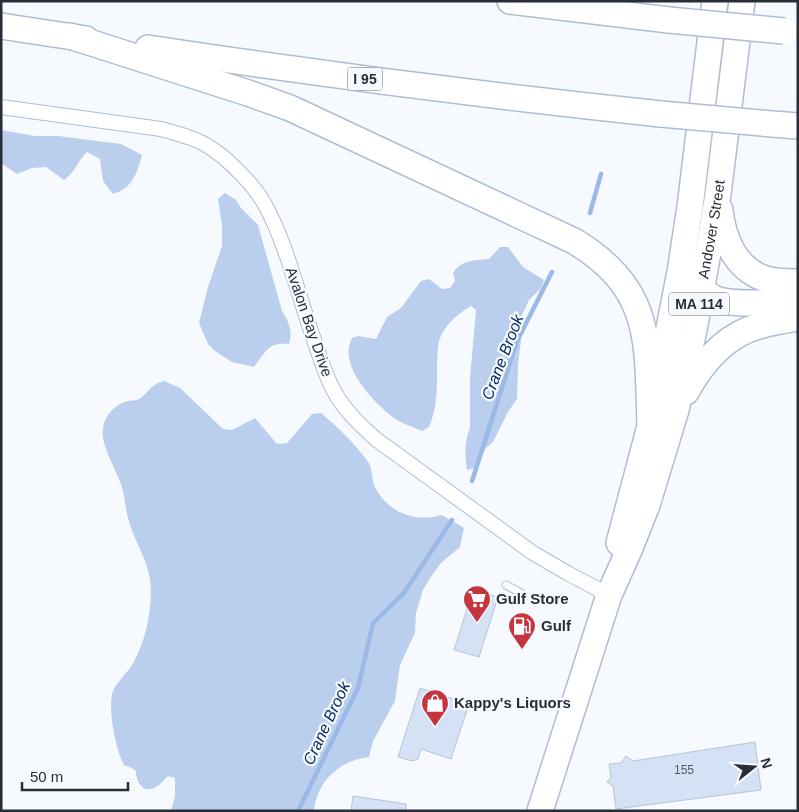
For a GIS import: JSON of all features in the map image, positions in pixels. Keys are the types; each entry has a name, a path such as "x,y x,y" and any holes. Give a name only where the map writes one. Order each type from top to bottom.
{"highway":[{"path":"510,1 669,20 791,31"},
{"name":"Andover Street","path":"609,595 622,528 650,426 685,236 715,1"},
{"name":"Andover Street","path":"540,811 609,595 647,505 676,410 702,289 718,194 740,6"},
{"name":"I 95","path":"1,26 328,75 661,114 798,126"},
{"path":"70,36 290,108 574,240 591,251 620,278 631,294 639,313 645,334 648,357 650,426"},
{"path":"718,194 726,241 736,258 748,270 764,278 798,282"},
{"path":"685,236 694,276 702,289 716,299 728,302 798,302"},
{"path":"676,410 701,367 726,342 758,326 798,318"}],"street":[{"name":"Avalon Bay Drive","path":"1,107 161,129 186,136 210,148 231,164 263,202 284,248 322,364 334,391 358,423 377,440 533,553 609,595"}],"lane":[{"path":"506,585 521,593"}],"shaded area":[{"path":"1,130 35,136 58,136 121,144 142,155 136,174 130,184 113,194 103,181 100,159 87,152 71,174 64,180 46,167 32,168 17,174 1,163"},
{"path":"225,193 236,200 241,208 258,225 282,311 290,331 289,344 276,345 267,349 254,367 232,362 215,351 208,344 199,323 208,287 222,246 222,225 218,199"},
{"path":"500,247 508,247 523,267 544,280 541,288 529,300 520,323 521,340 517,399 508,412 493,442 480,453 474,468 467,470 466,449 470,428 470,378 476,310 471,306 458,315 443,332 438,345 434,411 429,427 422,431 394,418 366,391 353,370 349,359 349,348 352,338 358,336 376,339 387,317 401,308 421,281 429,279 442,289 450,288 455,281 453,273 460,265 489,259"},
{"path":"164,381 180,388 223,429 232,430 255,418 277,444 287,443 312,414 321,413 346,436 369,463 374,485 386,502 402,513 412,516 432,517 442,515 464,528 460,547 441,563 423,590 416,613 415,633 400,665 395,701 373,741 369,757 349,762 332,774 320,790 314,811 171,811 175,796 175,778 168,776 156,787 151,789 144,788 137,780 136,771 124,765 121,758 113,729 111,698 115,687 133,663 144,638 149,612 151,583 146,564 131,528 121,484 105,446 103,431 106,419 114,409 125,402 140,398 155,385"}],"building":[{"name":"Gulf Store","path":"473,590 498,597 479,657 454,650"},
{"name":"Kappy's Liquors","path":"420,688 469,704 451,759 421,749 418,759 412,761 398,757"},
{"path":"755,742 761,790 616,809 613,786 607,782 611,777 609,764 621,763 626,756 633,761"},
{"path":"353,796 406,804 406,811 351,811"}],"waterway":[{"name":"Crane Brook","path":"590,213 601,174"},
{"name":"Crane Brook","path":"472,481 517,341 552,272"},
{"name":"Crane Brook","path":"298,811 358,688 373,623 404,593 452,520"}],"place":[{"name":"Gulf Store","path":"477,623"},
{"name":"Gulf","path":"522,650"},
{"name":"Kappy's Liquors","path":"435,727"}]}
